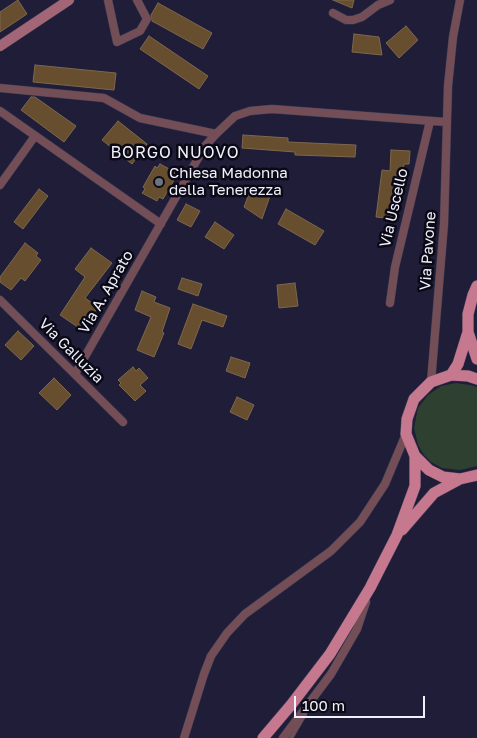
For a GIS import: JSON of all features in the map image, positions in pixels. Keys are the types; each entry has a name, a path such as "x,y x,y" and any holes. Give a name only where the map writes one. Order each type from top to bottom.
{"main road":[{"path":"0,46 69,0"},
{"path":"451,375 458,364 468,332 468,314 477,286"},
{"path":"468,332 477,359"},
{"path":"477,379 468,376 451,375 431,382 414,399 407,419 406,434 415,456 429,470 443,477 462,478 477,475"},
{"path":"264,738 330,654 370,588 397,535 414,486 415,456"},
{"path":"397,535 434,494 462,478 477,483"}],"street":[{"path":"108,0 117,42 140,31 147,19 137,0"},
{"path":"333,13 346,20 353,20 362,17 378,5 390,0"},
{"name":"Via Pavone","path":"431,382 444,224 446,122 452,46 460,0"},
{"path":"0,88 104,98 140,118 216,134 235,116 250,111 272,109 446,122"},
{"path":"0,111 161,224"},
{"name":"Via Uscello","path":"390,303 395,267 430,121"},
{"name":"Via A. Aprato","path":"75,374 206,146 216,134"},
{"path":"0,185 35,136"},
{"name":"Via Galluzia","path":"0,300 123,422"},
{"path":"184,738 204,674 212,656 227,633 245,614 332,552 360,522 384,484 406,434"},
{"path":"283,738 331,674 357,629 370,588"}],"lane":[{"path":"291,738 312,699"}],"green space":[{"path":"456,383 477,387 477,466 460,470 442,468 431,462 418,445 414,428 418,408 428,395 441,386"}],"building":[{"path":"18,0 27,14 0,32 0,12"},
{"path":"333,0 354,0 352,8"},
{"path":"158,3 212,33 203,49 152,21 151,15"},
{"path":"406,26 418,40 399,58 386,43"},
{"path":"354,34 379,37 382,55 352,52"},
{"path":"149,36 208,76 199,89 140,49"},
{"path":"35,65 116,73 114,90 33,82"},
{"path":"31,97 35,97 76,126 64,142 21,110"},
{"path":"118,121 147,144 132,164 102,140"},
{"path":"243,135 288,138 288,142 356,145 355,157 295,155 295,152 242,148"},
{"path":"391,150 410,151 409,164 404,164 397,219 376,217 382,170 390,171"},
{"name":"Chiesa Madonna della Tenerezza","path":"160,164 175,172 173,176 176,177 163,199 159,197 157,201 142,193 145,189 143,187 155,166 157,168"},
{"path":"252,186 271,193 262,219 244,207"},
{"path":"39,189 48,196 23,229 14,222"},
{"path":"186,204 200,211 191,227 177,220"},
{"path":"286,209 324,231 315,245 278,224"},
{"path":"215,222 234,235 224,249 205,237"},
{"path":"25,243 38,253 36,256 41,260 25,281 21,278 11,290 0,282 0,277"},
{"path":"91,248 112,263 85,298 98,307 82,330 60,315 85,277 75,269"},
{"path":"182,278 202,284 198,296 178,289"},
{"path":"295,283 298,306 279,308 277,285"},
{"path":"142,291 156,297 154,302 170,308 162,332 164,333 154,357 137,350 151,317 135,310"},
{"path":"193,304 227,316 223,327 202,320 191,349 178,344"},
{"path":"18,331 34,346 21,360 5,345"},
{"path":"231,357 250,363 245,378 226,371"},
{"path":"133,367 136,371 139,368 148,378 140,385 146,391 135,401 119,385 121,383 118,380"},
{"path":"54,378 71,395 57,410 39,393"},
{"path":"237,397 254,405 247,420 230,412"}],"place":[{"name":"Chiesa Madonna della Tenerezza","path":"159,182"}],"district":[{"name":"BORGO NUOVO","path":"175,153"}]}
